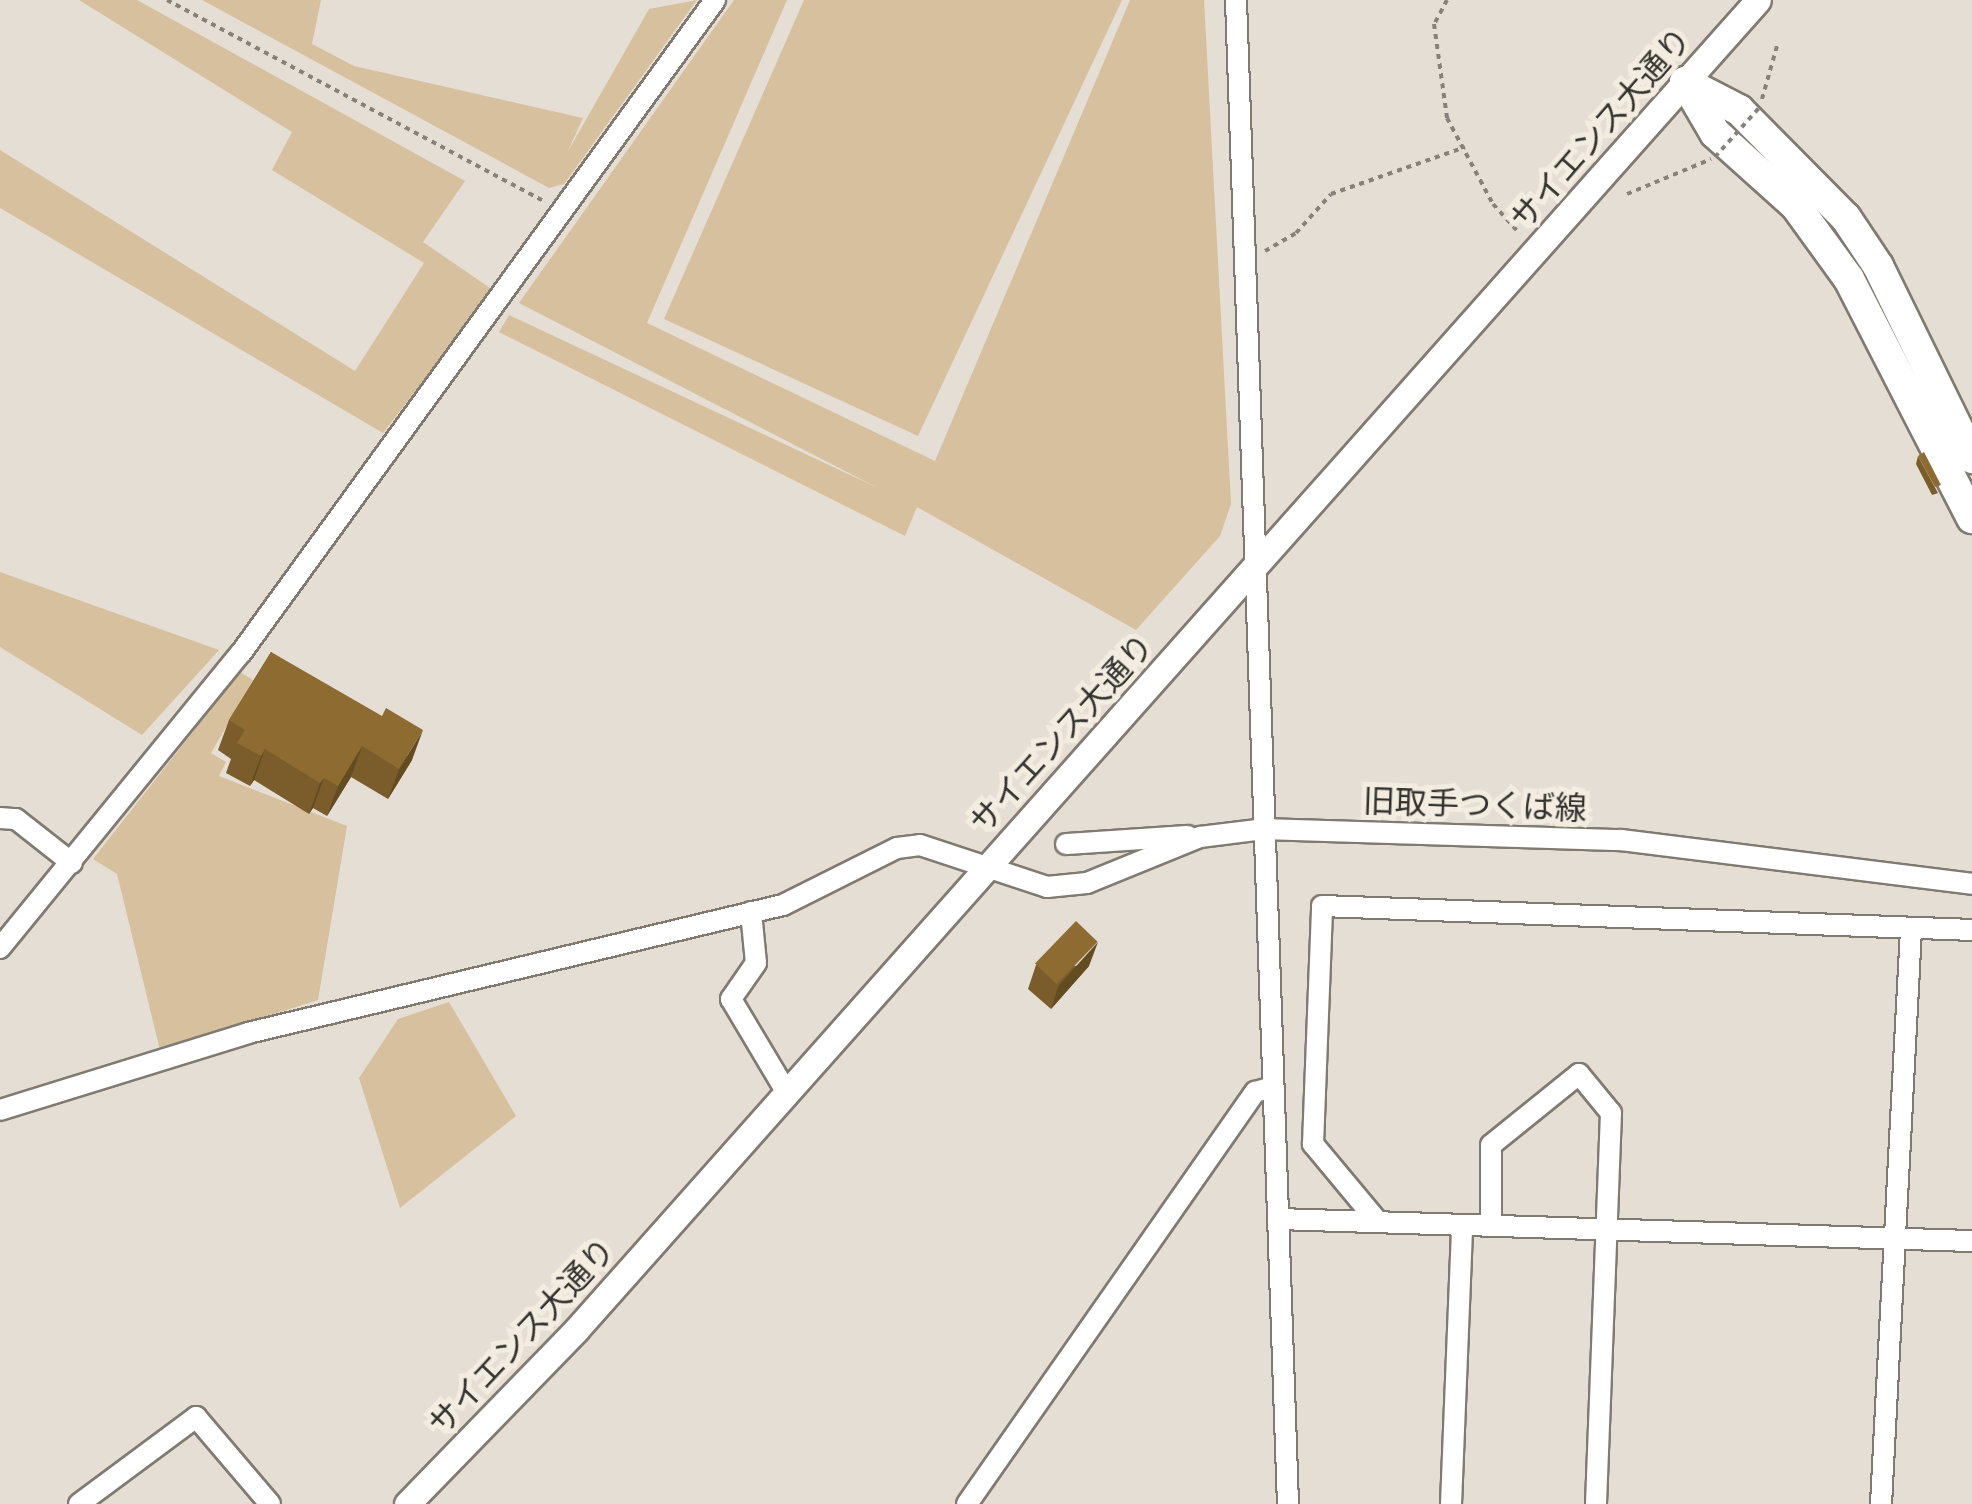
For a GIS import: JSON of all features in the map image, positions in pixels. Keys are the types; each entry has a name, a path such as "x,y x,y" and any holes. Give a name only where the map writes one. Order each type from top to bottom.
{"highway":[{"path":"1684,82 1738,110 1846,218 1878,266 1972,458"},
{"path":"1684,82 1715,133 1796,206 1849,279 1972,518"}],"main road":[{"name":"サイエンス大通り","path":"408,1504 498,1414 787,1094 1758,0"}],"street":[{"path":"0,948 241,653 715,0"},
{"path":"1236,0 1242,265 1288,1504"},
{"path":"0,818 16,820 72,863"},
{"name":"旧取手つくば線","path":"0,1110 248,1034 783,905 898,848 920,844 985,870 1068,887 1200,837 1264,828 1621,840 1972,884"},
{"path":"1066,844 1153,834 1200,837"},
{"path":"1378,1222 1313,1144 1322,906 1972,930"},
{"path":"751,912 756,963 731,1000 787,1094"},
{"path":"1881,1504 1890,1238 1912,930"},
{"path":"1491,1226 1491,1144 1580,1074 1610,1113 1596,1504"},
{"path":"967,1504 1255,1092 1273,1088"},
{"path":"1278,1219 1972,1242"},
{"path":"1451,1504 1462,1225"},
{"path":"79,1504 196,1417 270,1504"}],"path":[{"path":"168,0 563,212"},
{"path":"1446,0 1434,24 1437,70 1447,118 1493,204 1535,254"},
{"path":"1627,194 1715,157 1760,108 1777,46"},
{"path":"1242,265 1296,232 1331,194 1465,147"}],"shaded area":[{"path":"79,0 137,0 465,181 423,242 493,290 383,433 0,208 0,150 355,371 424,263 272,170 292,132"},
{"path":"202,0 321,0 312,44 354,66 583,118 567,153 649,9 697,0 564,184 549,188"},
{"path":"734,0 787,0 647,323 935,461 1130,0 1204,0 1231,504 1220,536 1136,630 917,507 905,536 499,332 509,315 878,488 519,303"},
{"path":"804,0 1122,0 918,436 664,319"},
{"path":"0,572 219,650 142,735 0,647"},
{"path":"240,672 253,680 211,753 226,762 219,776 347,826 318,1000 160,1050 117,874 93,859"},
{"path":"449,1002 516,1116 400,1208 359,1078 398,1019"}],"building":[{"path":"1924,452 1941,485 1935,487 1918,456"},
{"path":"271,652 382,716 386,708 423,730 399,769 362,746 338,786 324,778 320,783 265,749 261,756 237,743 245,730 229,720"},
{"path":"1076,921 1098,942 1057,984 1035,963"}]}
